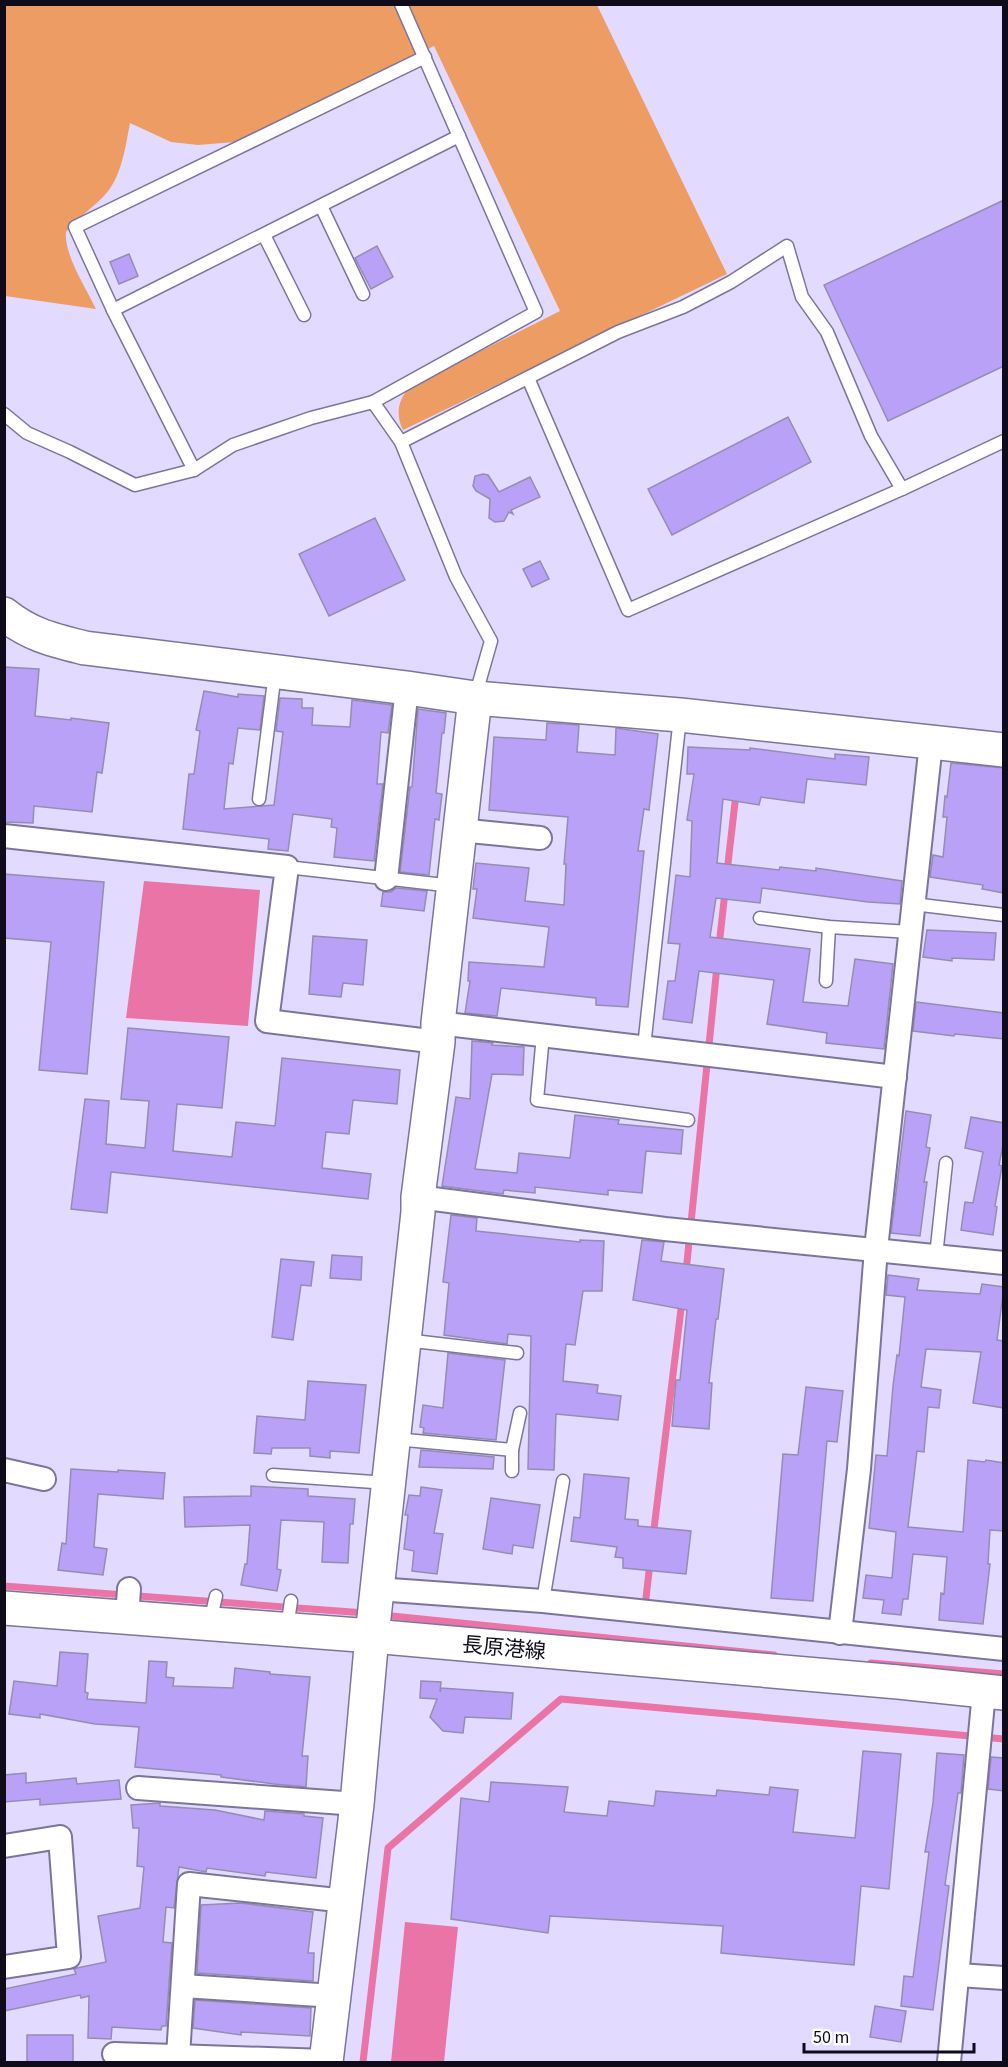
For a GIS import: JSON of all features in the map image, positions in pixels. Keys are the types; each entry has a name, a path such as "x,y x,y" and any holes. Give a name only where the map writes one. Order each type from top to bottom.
{"street":[{"path":"4,614 18,625 43,638 85,648 475,698 680,715 1004,750"},
{"path":"386,879 407,688"},
{"path":"114,2055 326,2062 357,1804 418,1197 475,698"},
{"path":"840,1633 859,1469 876,1249 931,743"},
{"path":"459,830 540,838"},
{"path":"4,836 287,867 267,1021 438,1033 543,1035 895,1077"},
{"path":"418,1197 665,1229 1004,1263"},
{"path":"4,1470 44,1479"},
{"path":"375,1614 543,1600 1004,1649"},
{"name":"長原港線","path":"4,1608 128,1603 289,1615 375,1614 994,1693"},
{"path":"949,2062 957,1975 994,1693"},
{"path":"138,1788 357,1804"},
{"path":"4,1846 60,1837 69,1957 4,1967"},
{"path":"178,2056 189,1884 346,1901"},
{"path":"957,1975 1004,1978"},
{"path":"183,1986 334,1996"}],"lane":[{"path":"4,414 27,434 70,452 135,485 194,470 232,445 311,418 373,402 536,312 401,4"},
{"path":"194,470 113,309 75,227 425,57"},
{"path":"113,309 459,136"},
{"path":"321,206 363,294"},
{"path":"264,234 304,315"},
{"path":"401,442 618,332 684,306 731,282 787,246 802,297 827,332 871,436 902,489"},
{"path":"528,378 628,610 902,489 1004,441"},
{"path":"373,402 401,442 456,577 491,641 475,698"},
{"path":"260,799 275,672"},
{"path":"644,1047 680,715"},
{"path":"287,867 453,886"},
{"path":"913,904 1004,915"},
{"path":"760,918 829,927 910,932"},
{"path":"826,981 829,927"},
{"path":"543,1035 537,1100 688,1120"},
{"path":"936,1256 946,1163"},
{"path":"404,1340 517,1353"},
{"path":"512,1471 512,1450 520,1413"},
{"path":"393,1439 512,1450"},
{"path":"273,1475 389,1483"},
{"path":"543,1600 563,1481"}],"shaded area":[{"path":"5,4 597,5 727,274 403,430 399,418 399,407 403,396 411,386 560,311 434,46 248,141 198,145 171,142 130,123 122,162 115,181 103,197 66,232 68,251 96,309 5,296"},
{"path":"144,881 260,890 248,1026 126,1018"},
{"path":"405,1922 458,1927 444,2062 391,2062"}],"building":[{"path":"1004,200 1004,366 888,421 824,285"},
{"path":"377,246 393,277 371,289 355,258"},
{"path":"129,254 138,276 119,284 110,262"},
{"path":"788,417 811,462 672,535 648,489"},
{"path":"488,475 499,492 530,477 540,497 511,510 513,514 509,512 504,521 495,522 489,518 490,499 476,491 473,486 475,476"},
{"path":"375,518 405,580 329,616 299,554"},
{"path":"540,561 549,579 532,587 523,569"},
{"path":"4,667 39,669 35,716 109,723 102,773 97,772 92,812 34,806 33,823 4,822"},
{"path":"204,691 238,697 238,694 264,696 260,730 238,728 233,764 229,763 224,809 274,805 283,732 276,731 280,698 302,699 302,708 313,708 312,725 350,727 352,700 392,705 388,733 381,732 377,784 383,784 374,861 334,857 337,828 331,827 332,819 293,814 288,851 268,849 269,839 183,829 189,774 194,774 200,731 196,730"},
{"path":"418,709 446,713 436,793 442,794 439,820 435,819 429,875 400,872 410,787 412,787"},
{"path":"547,723 579,725 577,752 615,755 616,728 658,734 649,810 644,809 638,851 644,851 628,1007 596,1005 596,998 501,988 497,1016 465,1013 470,981 468,981 469,962 544,967 549,927 473,918 477,889 473,889 476,863 529,868 525,901 564,905 566,864 564,864 568,817 489,810 494,737 546,740"},
{"path":"688,747 750,750 750,748 835,759 835,754 869,757 866,785 807,779 804,803 761,797 759,805 723,799 717,863 779,870 780,867 816,871 816,868 902,881 900,904 762,888 760,903 716,898 710,937 810,949 803,1002 848,1006 855,959 893,964 884,1049 826,1043 827,1033 767,1024 774,980 699,971 692,1023 663,1019 668,981 675,981 680,944 668,943 676,875 690,877 692,821 687,820 694,774 687,774"},
{"path":"951,763 1004,768 1004,893 982,889 983,885 930,877 933,855 943,857 947,817 943,817"},
{"path":"4,874 104,882 87,1074 39,1070 51,942 4,938"},
{"path":"396,888 427,891 424,911 381,906 383,892 391,892"},
{"path":"927,930 996,933 994,960 952,958 952,961 923,957"},
{"path":"313,936 367,940 363,985 343,983 341,997 309,994"},
{"path":"916,1002 1004,1013 1004,1039 913,1031"},
{"path":"128,1028 229,1037 222,1108 177,1104 173,1151 232,1157 236,1122 275,1126 282,1058 400,1070 397,1104 353,1100 349,1134 326,1132 322,1168 371,1174 368,1199 111,1172 107,1213 71,1209 85,1099 109,1101 106,1144 145,1148 149,1101 121,1099"},
{"path":"472,1041 524,1047 523,1075 492,1074 475,1169 517,1173 519,1153 570,1158 575,1115 619,1120 618,1124 683,1130 681,1154 646,1151 642,1193 608,1190 608,1195 535,1187 535,1193 504,1190 503,1194 442,1186 456,1097 470,1099"},
{"path":"906,1111 931,1115 926,1147 930,1148 924,1182 927,1182 920,1236 891,1233"},
{"path":"971,1117 1004,1123 1004,1140 999,1165 1002,1166 993,1235 961,1230 965,1202 973,1203 983,1152 965,1148"},
{"path":"451,1215 477,1218 476,1231 580,1242 580,1240 604,1241 602,1291 583,1291 575,1345 566,1344 563,1381 598,1385 597,1393 621,1396 618,1420 556,1414 554,1470 528,1469 531,1336 508,1334 507,1344 444,1335 449,1283 443,1282"},
{"path":"642,1240 664,1242 661,1261 724,1269 709,1383 712,1383 709,1429 672,1426 676,1380 680,1380 687,1310 633,1300"},
{"path":"332,1255 362,1257 361,1280 330,1278"},
{"path":"281,1259 314,1262 311,1286 301,1285 293,1340 272,1337"},
{"path":"888,1275 919,1279 917,1290 980,1294 982,1284 1004,1287 997,1340 1004,1341 1004,1408 973,1403 981,1352 926,1349 921,1387 941,1390 939,1408 928,1407 924,1452 917,1451 908,1527 963,1532 968,1460 1004,1463 1004,1531 990,1530 988,1564 990,1564 983,1624 939,1620 947,1557 913,1554 908,1599 903,1599 901,1615 882,1613 884,1600 863,1598 866,1575 892,1578 896,1532 869,1528 876,1455 887,1456 893,1386 897,1355 899,1356 905,1297 886,1295"},
{"path":"448,1353 505,1360 496,1440 423,1433 424,1428 420,1427 423,1405 443,1408"},
{"path":"308,1381 366,1385 359,1453 330,1451 330,1458 310,1456 310,1448 272,1448 271,1454 254,1453 257,1416 305,1420"},
{"path":"806,1387 843,1391 837,1442 827,1441 813,1601 771,1598 783,1454 798,1455"},
{"path":"421,1450 494,1457 493,1469 419,1467"},
{"path":"71,1469 165,1473 163,1499 98,1494 94,1547 107,1549 103,1575 58,1570 62,1543 66,1544"},
{"path":"584,1474 629,1478 625,1519 638,1520 638,1526 691,1531 686,1574 623,1568 623,1558 615,1557 617,1547 571,1541 574,1517 580,1518"},
{"path":"251,1486 308,1489 308,1496 355,1499 353,1524 350,1524 348,1563 322,1562 324,1522 281,1520 277,1569 281,1570 277,1591 241,1585 245,1564 247,1564 250,1525 185,1527 184,1497 251,1496"},
{"path":"421,1487 442,1490 434,1533 443,1534 437,1574 412,1571 414,1551 404,1549 408,1515 405,1515 409,1495 420,1496"},
{"path":"491,1498 540,1505 533,1548 513,1545 512,1554 483,1549"},
{"path":"60,1652 88,1654 85,1692 88,1693 87,1699 146,1703 149,1661 167,1662 166,1677 174,1678 173,1686 233,1688 235,1668 310,1677 302,1756 308,1756 306,1787 221,1777 221,1775 135,1767 139,1727 95,1724 40,1714 40,1718 9,1714 14,1681 57,1686"},
{"path":"421,1681 441,1682 440,1692 441,1688 513,1693 511,1719 465,1717 463,1733 443,1731 430,1717 437,1699 420,1698"},
{"path":"863,1751 901,1754 889,1889 861,1886 854,1965 721,1953 723,1926 550,1916 548,1933 451,1919 461,1798 489,1802 491,1782 568,1787 564,1812 607,1816 609,1801 654,1806 656,1791 716,1796 717,1790 769,1795 770,1787 798,1790 793,1832 855,1838"},
{"path":"937,1753 964,1755 961,1793 958,1793 945,1885 949,1886 933,2010 901,2006 904,1976 913,1977 929,1852 925,1852 933,1803"},
{"path":"991,1757 1004,1758 1004,1791 988,1789"},
{"path":"26,1773 26,1783 76,1778 77,1784 119,1780 121,1799 40,1805 40,1799 4,1802 4,1775"},
{"path":"160,1803 160,1806 215,1810 264,1820 265,1811 323,1818 316,1878 266,1872 265,1876 207,1868 206,1872 179,1867 174,1908 166,1907 163,1942 172,1943 166,2026 162,2026 161,2030 112,2027 111,2039 88,2038 89,1996 81,1998 80,1995 4,2011 4,1989 76,1974 74,1969 106,1962 98,1916 140,1908 144,1867 137,1866 139,1828 133,1828 131,1805"},
{"path":"241,1903 313,1912 308,1953 314,1953 313,1981 197,1973 201,1905"},
{"path":"195,2000 311,2008 310,2036 241,2032 241,2035 193,2028"},
{"path":"875,2006 906,2011 901,2042 870,2037"},
{"path":"27,2035 73,2035 73,2062 27,2062"}],"waterway":[{"path":"727,872 736,794"},
{"path":"719,946 725,892"},
{"path":"686,1272 717,966"},
{"path":"653,1537 682,1301"},
{"path":"646,1598 650,1563"},
{"path":"4,1586 365,1613"},
{"path":"382,1615 774,1655"},
{"path":"871,1663 1004,1674"},
{"path":"363,2062 388,1848 561,1699 1004,1739"}]}
